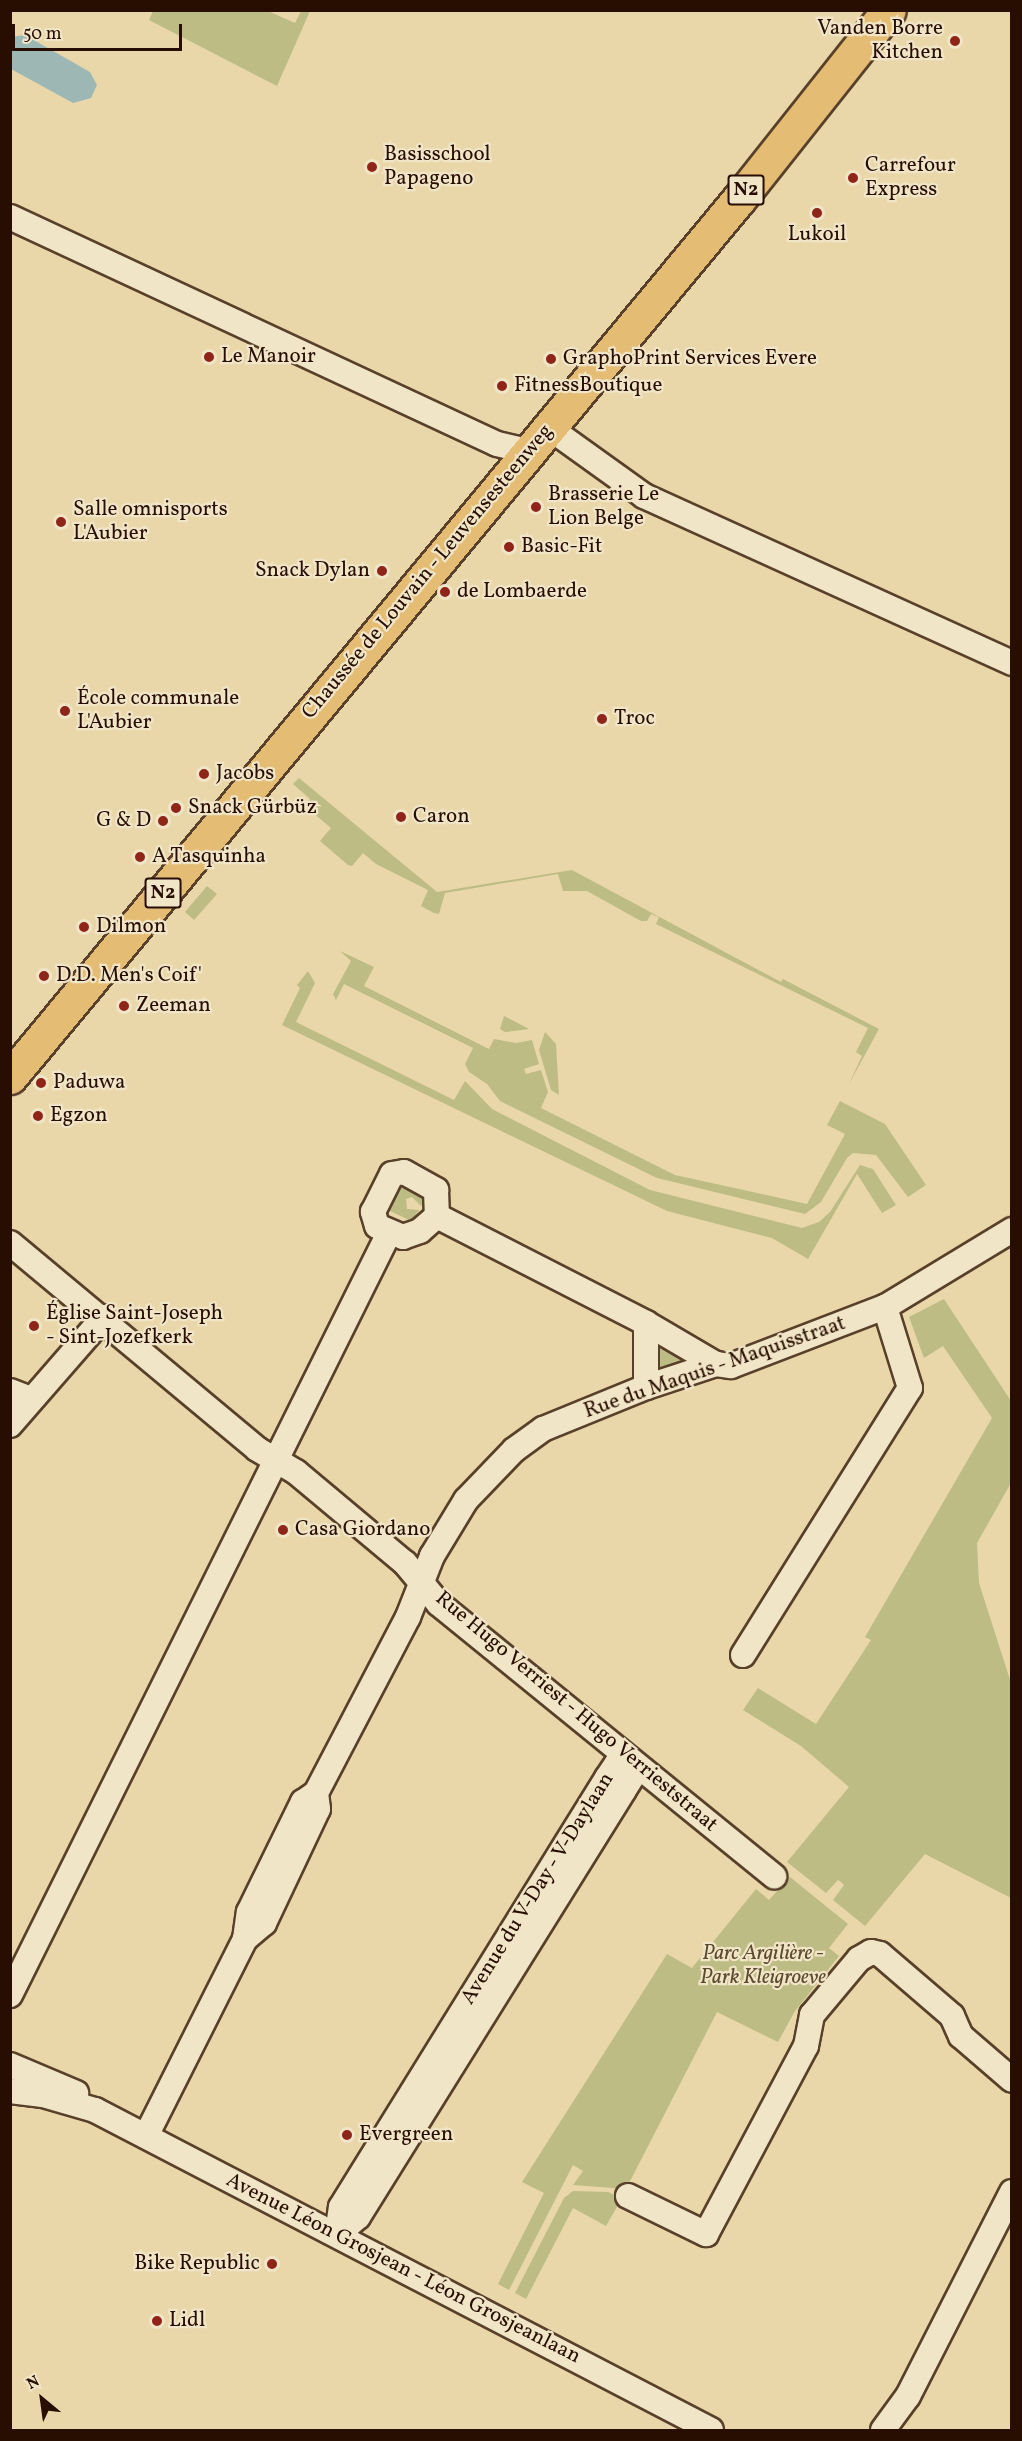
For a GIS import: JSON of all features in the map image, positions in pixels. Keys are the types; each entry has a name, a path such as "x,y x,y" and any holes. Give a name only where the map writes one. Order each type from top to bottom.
{"main road":[{"name":"Chaussée de Louvain - Leuvensesteenweg","path":"10,1077 538,439 889,10"}],"street":[{"path":"10,217 496,444 538,439 644,496 1011,663"},
{"path":"404,1173 436,1190 437,1216 420,1231 403,1237 377,1227 373,1212 392,1174 404,1173"},
{"path":"437,1216 646,1323 716,1364"},
{"name":"Rue du Maquis - Maquisstraat","path":"146,2136 245,1939 249,1912 303,1802 316,1793 408,1617 432,1556 466,1500 514,1450 543,1429 646,1387 716,1364 731,1366 885,1307 1011,1230"},
{"path":"10,1995 389,1233"},
{"name":"Rue Hugo Verriest - Hugo Verrieststraat","path":"10,1243 104,1317 257,1449 296,1472 423,1580 439,1604 774,1876"},
{"path":"743,1655 910,1388 885,1307"},
{"path":"10,1425 21,1395 104,1317"},
{"path":"646,1323 646,1387"},
{"name":"Avenue du V-Day - V-Daylaan","path":"337,2235 358,2217 634,1774 630,1760"},
{"path":"628,2196 706,2234 806,2046 812,2015 859,1959 871,1952 880,1954 952,2016 961,2036 1011,2080"},
{"name":"Avenue Léon Grosjean - Léon Grosjeanlaan","path":"10,2065 86,2098 95,2110"},
{"name":"Avenue Léon Grosjean - Léon Grosjeanlaan","path":"10,2091 44,2095 95,2110 711,2430"},
{"path":"884,2430 908,2396 1011,2192"},
{"path":"900,2430 908,2396"}],"green space":[{"path":"153,11 268,11 295,23 301,11 310,11 277,86 149,20"},
{"path":"299,778 437,892 572,870 781,982 783,979 879,1029 849,1084 862,1056 856,1052 868,1028 656,924 659,917 651,914 647,921 641,921 587,891 563,891 558,874 445,893 439,914 434,913 421,906 428,890 376,864 363,853 352,866 348,865 320,841 331,828 305,806 310,799 293,784"},
{"path":"207,886 217,894 194,920 185,912"},
{"path":"340,951 374,967 364,986 489,1049 494,1039 516,1043 532,1040 539,1064 524,1069 526,1074 541,1070 548,1092 541,1108 675,1175 807,1204 845,1134 827,1125 840,1101 885,1124 926,1185 908,1197 876,1155 853,1153 847,1158 821,1202 805,1214 657,1178 500,1101 487,1084 469,1072 465,1064 473,1048 344,984 336,1000 333,994 351,961"},
{"path":"308,971 315,983 296,1022 454,1100 465,1081 492,1109 650,1190 802,1228 819,1222 830,1212 860,1165 873,1169 896,1205 882,1213 857,1174 808,1259 772,1238 667,1211 282,1025 300,988 297,985"},
{"path":"504,1016 529,1029 505,1032 500,1029"},
{"path":"545,1032 556,1044 559,1095 551,1090 539,1050"},
{"path":"397,1181 422,1190 425,1198 421,1206 412,1197 406,1199 407,1209 419,1210 411,1221 386,1209"},
{"path":"944,1299 1011,1401 1011,1483 977,1543 979,1583 1011,1683 1011,1898 925,1854 865,1926 833,1900 844,1885 841,1882 838,1880 826,1893 787,1862 849,1787 801,1746 743,1710 758,1688 816,1724 871,1640 865,1637 992,1418 943,1346 924,1358 909,1317"},
{"path":"668,1341 688,1351 689,1368 658,1374 658,1345"},
{"name":"Parc Argilière - Park Kleigroeve","path":"790,1877 848,1924 829,1948 839,1956 795,2011 778,2042 717,2012 626,2189 573,2185 583,2171 573,2165 509,2290 498,2284 544,2193 522,2182 667,1954 692,1968 756,1889 769,1900"},
{"path":"573,2191 608,2192 622,2198 606,2226 573,2208 526,2299 515,2293 564,2198"}],"water":[{"path":"25,35 90,72 97,85 91,98 73,103 11,69 11,37"}],"place":[{"name":"Vanden Borre Kitchen","path":"955,41"},
{"name":"Basisschool Papageno","path":"372,167"},
{"name":"Carrefour Express","path":"853,178"},
{"name":"Lukoil","path":"817,213"},
{"name":"Le Manoir","path":"209,357"},
{"name":"GraphoPrint Services Evere","path":"551,359"},
{"name":"FitnessBoutique","path":"502,386"},
{"name":"Brasserie Le Lion Belge","path":"536,507"},
{"name":"Salle omnisports L'Aubier","path":"61,522"},
{"name":"Basic-Fit","path":"509,547"},
{"name":"Snack Dylan","path":"382,571"},
{"name":"de Lombaerde","path":"445,592"},
{"name":"École communale L'Aubier","path":"65,711"},
{"name":"Troc","path":"602,719"},
{"name":"Jacobs","path":"204,774"},
{"name":"Snack Gürbüz","path":"176,808"},
{"name":"Caron","path":"401,817"},
{"name":"G & D","path":"163,821"},
{"name":"A Tasquinha","path":"140,857"},
{"name":"Dilmon","path":"84,927"},
{"name":"D.D. Men's Coif'","path":"44,976"},
{"name":"Zeeman","path":"124,1006"},
{"name":"Paduwa","path":"41,1083"},
{"name":"Egzon","path":"38,1116"},
{"name":"Église Saint-Joseph - Sint-Jozefkerk","path":"34,1326"},
{"name":"Casa Giordano","path":"283,1530"},
{"name":"Evergreen","path":"347,2135"},
{"name":"Bike Republic","path":"272,2264"},
{"name":"Lidl","path":"157,2321"}]}
